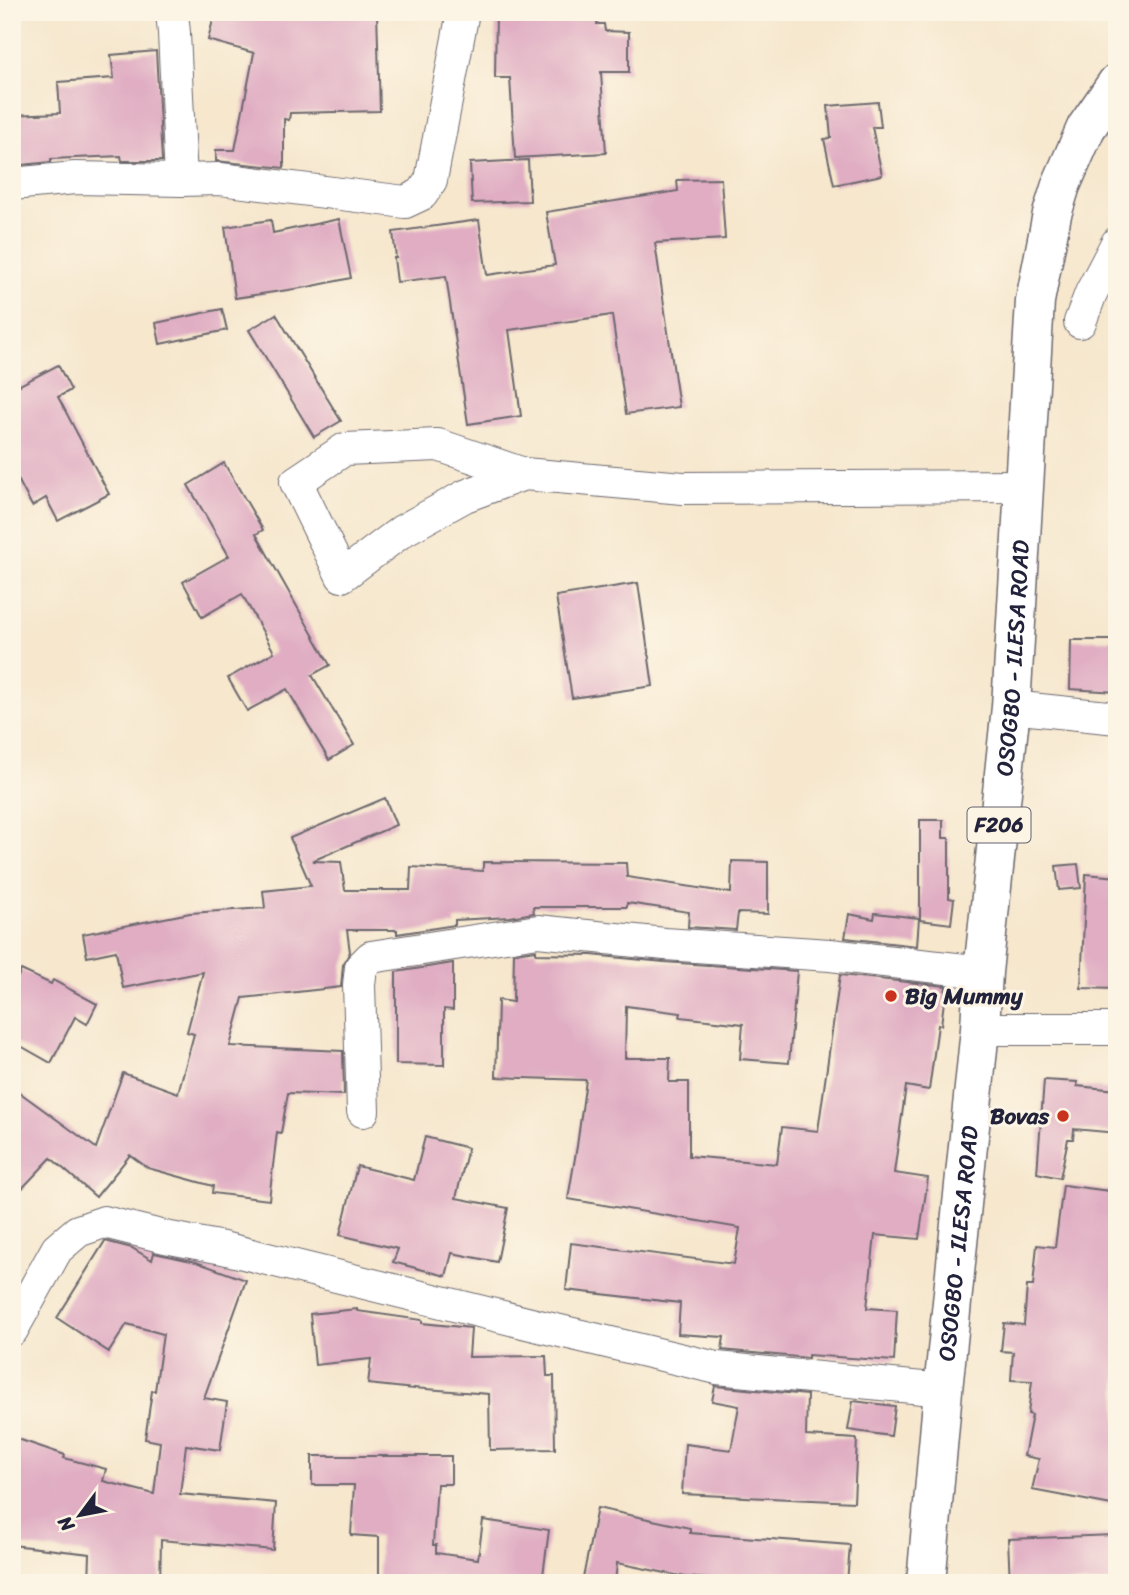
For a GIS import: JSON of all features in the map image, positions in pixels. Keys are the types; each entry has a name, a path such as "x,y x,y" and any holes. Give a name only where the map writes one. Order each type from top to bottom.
{"main road":[{"name":"OSOGBO - ILESA ROAD","path":"926,1583 980,1029 983,972 1011,707 1035,301 1052,214 1061,185 1086,128 1117,83"}],"street":[{"path":"172,12 181,180"},
{"path":"12,184 75,178 220,179 405,202 422,194 431,180 463,12"},
{"path":"1080,322 1091,293 1117,243"},
{"path":"524,474 465,496 402,531 342,576 296,482 345,449 438,445 524,474 683,488 1024,486"},
{"path":"1011,707 1117,718"},
{"path":"363,1111 359,985 360,967 370,957 538,931 664,944 830,955 983,972"},
{"path":"980,1029 1117,1029"},
{"path":"12,1330 57,1249 78,1231 104,1222 223,1248 717,1368 943,1390"}],"building":[{"path":"215,12 377,12 380,111 290,113 289,120 284,119 284,168 216,161 216,150 235,150 254,53 208,40"},
{"path":"496,12 599,12 597,24 604,24 605,31 629,32 629,72 601,72 606,153 515,158 510,78 495,78"},
{"path":"156,51 162,161 122,161 121,156 51,159 51,162 12,166 12,115 60,113 58,82 114,78 111,55"},
{"path":"878,102 881,127 872,127 882,175 834,185 824,139 831,138 828,106"},
{"path":"528,160 530,201 472,203 470,163"},
{"path":"721,179 725,239 655,243 679,407 626,414 612,315 509,330 521,416 468,424 446,276 397,282 393,232 479,220 487,275 555,265 546,212 678,191 677,180"},
{"path":"339,219 351,278 235,298 225,227 271,220 273,233"},
{"path":"222,309 227,330 160,344 156,323"},
{"path":"276,314 341,421 314,437 249,330"},
{"path":"58,365 71,390 58,397 109,494 58,521 46,498 32,506 12,468 12,389"},
{"path":"224,463 263,530 256,534 330,665 312,675 354,745 329,760 287,689 247,711 228,678 274,652 242,594 202,617 183,582 229,556 188,485"},
{"path":"638,583 653,686 572,698 556,596"},
{"path":"1071,640 1117,640 1117,692 1070,689"},
{"path":"385,798 396,825 312,861 341,862 345,890 410,890 411,867 483,871 483,862 626,863 627,877 731,893 732,861 768,862 768,914 738,913 736,930 688,927 689,912 627,903 627,907 533,907 534,913 455,920 455,925 397,934 397,930 347,930 350,952 343,965 341,987 243,998 230,1046 343,1051 344,1095 288,1093 281,1133 277,1132 269,1200 212,1193 213,1186 148,1168 130,1155 96,1197 51,1158 12,1199 12,1087 96,1148 123,1073 178,1093 194,1034 187,1032 203,972 123,988 116,951 87,957 83,934 190,913 265,908 263,891 311,886 290,838"},
{"path":"920,820 943,820 943,838 949,838 949,898 954,899 951,924 920,920"},
{"path":"1078,864 1081,888 1059,890 1056,866"},
{"path":"1086,874 1117,877 1117,989 1081,988"},
{"path":"875,913 919,918 917,946 845,938 849,914 874,919"},
{"path":"536,950 536,954 591,955 797,971 789,1063 740,1059 743,1024 680,1017 681,1013 626,1006 625,1058 670,1058 669,1082 689,1082 689,1156 777,1164 782,1127 818,1131 840,975 946,986 929,1090 906,1086 894,1173 928,1178 919,1239 875,1235 867,1308 897,1310 894,1361 808,1355 808,1358 722,1350 724,1337 678,1334 680,1303 566,1290 571,1243 734,1264 740,1228 568,1199 586,1080 496,1077 498,1000 513,1002 514,953"},
{"path":"453,963 453,1010 444,1009 444,1065 396,1064 396,972"},
{"path":"21,970 51,984 53,980 97,1004 87,1024 75,1017 51,1063 12,1041 12,990"},
{"path":"1044,1080 1078,1082 1077,1086 1117,1090 1117,1133 1074,1129 1073,1139 1068,1139 1060,1178 1037,1173"},
{"path":"425,1137 468,1148 456,1198 508,1208 497,1262 452,1253 446,1276 393,1262 398,1249 340,1235 357,1166 414,1180"},
{"path":"1063,1185 1117,1192 1117,1506 1032,1490 1039,1459 1024,1456 1032,1415 1028,1414 1032,1381 1011,1380 1013,1352 1001,1351 1004,1323 1024,1325 1027,1286 1033,1286 1037,1245 1055,1247"},
{"path":"105,1241 132,1248 152,1260 154,1253 196,1262 246,1280 204,1398 227,1402 220,1450 186,1445 180,1494 276,1503 273,1550 161,1540 160,1583 89,1583 90,1554 12,1545 12,1437 65,1455 64,1458 106,1469 103,1481 154,1494 160,1442 145,1439 163,1334 127,1324 109,1352 57,1318"},
{"path":"357,1309 422,1320 422,1323 471,1328 469,1357 546,1356 547,1376 554,1376 555,1449 490,1450 489,1394 368,1384 371,1359 315,1365 310,1314"},
{"path":"715,1386 807,1395 806,1436 857,1439 854,1502 682,1494 685,1444 731,1450 739,1406 712,1401"},
{"path":"853,1401 895,1406 891,1436 848,1430"},
{"path":"312,1456 451,1456 451,1484 437,1484 433,1545 436,1545 436,1553 478,1559 483,1520 549,1530 542,1583 472,1583 436,1578 436,1583 379,1583 379,1537 351,1535 354,1485 312,1485"},
{"path":"597,1508 690,1528 690,1533 850,1545 847,1583 757,1583 685,1577 617,1563 615,1583 582,1583"},
{"path":"1114,1535 1111,1554 1117,1555 1117,1583 1010,1583 1008,1539"}],"place":[{"name":"Big Mummy","path":"891,996"},
{"name":"Bovas","path":"1063,1116"}]}
